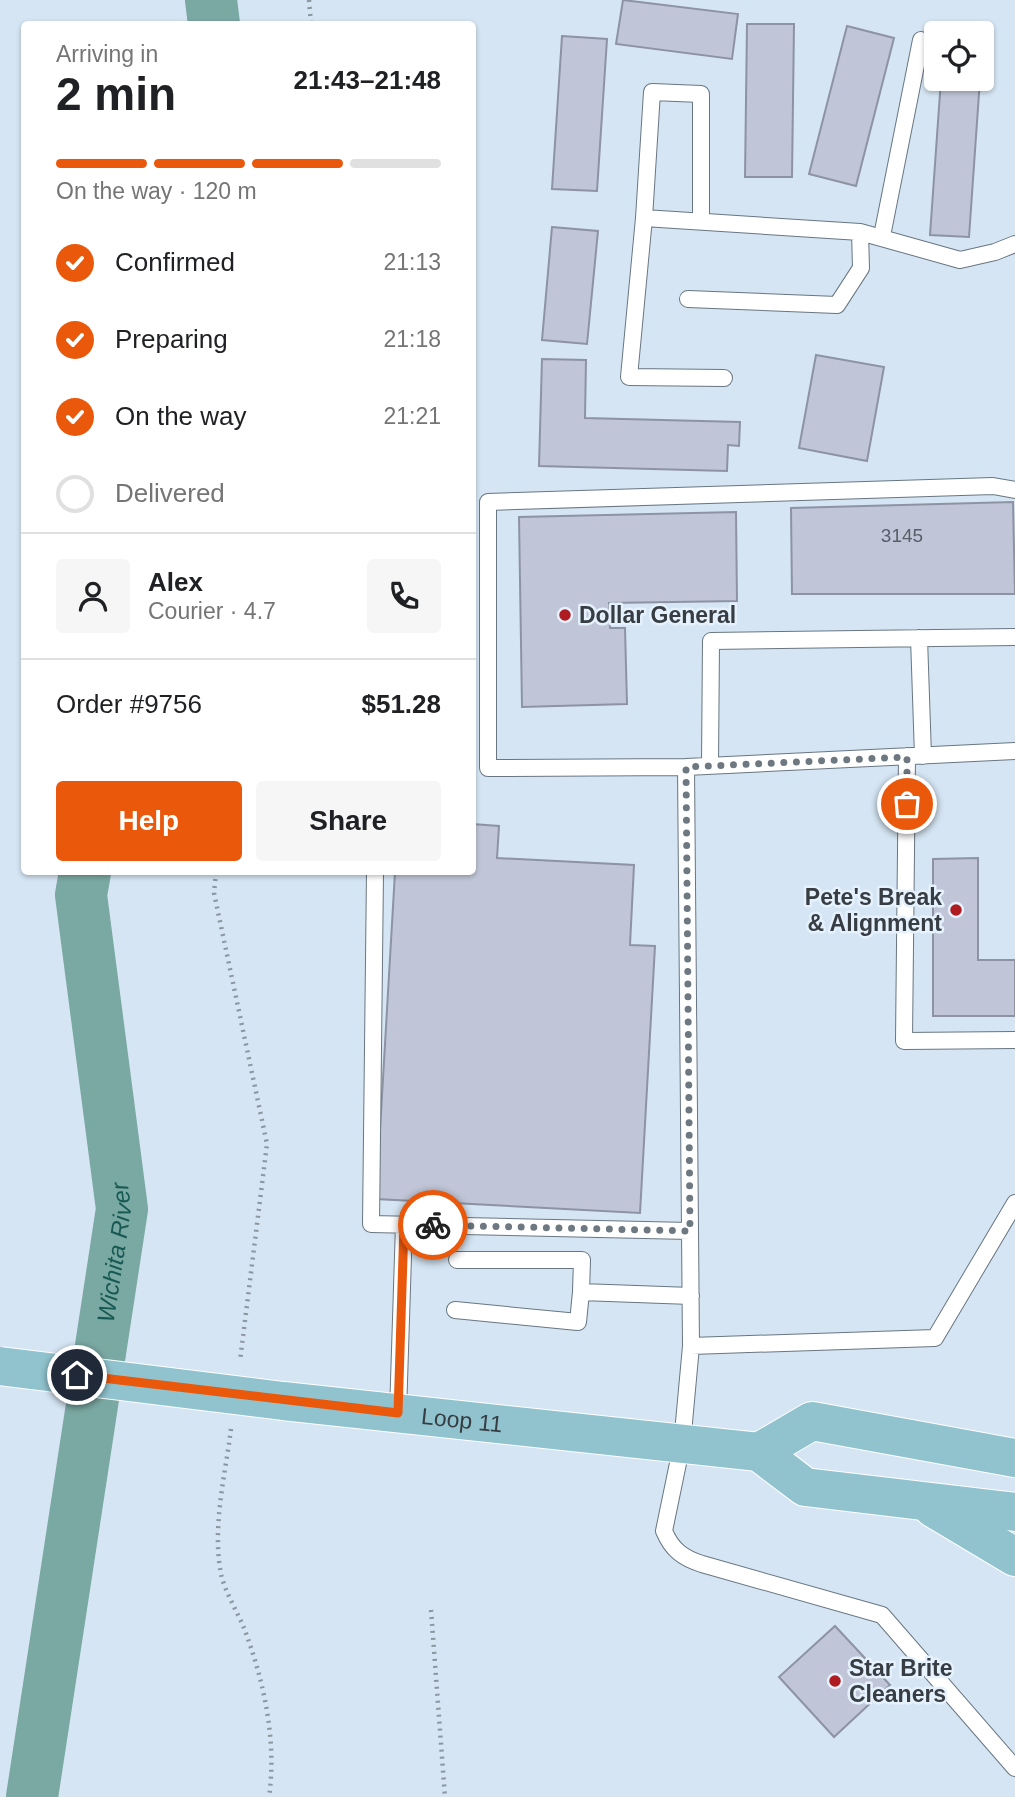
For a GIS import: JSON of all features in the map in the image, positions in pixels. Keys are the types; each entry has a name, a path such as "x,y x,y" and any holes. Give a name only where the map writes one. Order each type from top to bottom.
{"main road":[{"name":"Loop 11","path":"0,1366 284,1401 759,1452"},
{"path":"1006,1453 812,1421 759,1452 805,1487 1015,1511"},
{"path":"922,1501 1015,1557"}],"lane":[{"path":"882,236 921,40"},
{"path":"702,221 701,94 652,92 644,218 629,377 724,378"},
{"path":"644,218 860,232 960,260 995,253 1015,244"},
{"path":"688,299 837,305 861,268 860,232"},
{"path":"1015,490 993,486 488,502 480,769 686,767 1015,751"},
{"path":"710,765 711,641 1015,637"},
{"path":"919,638 904,1041 1015,1040"},
{"path":"686,767 691,1346 682,1444 664,1531 669,1544 683,1558 882,1615 1015,1768"},
{"path":"375,875 371,1224 690,1231"},
{"path":"691,1346 935,1338 1015,1203"},
{"path":"398,1413 404,1225"},
{"path":"455,1310 578,1322 581,1292 582,1260 457,1260"},
{"path":"581,1292 691,1296"}],"path":[{"path":"309,0 311,21"},
{"path":"216,875 214,893 267,1144 239,1364"},
{"path":"232,1419 218,1529 221,1575 245,1631 265,1699 272,1771 269,1797"},
{"path":"431,1611 445,1797"}],"building":[{"path":"623,0 738,14 732,59 616,44"},
{"path":"747,24 794,24 792,177 745,177"},
{"path":"847,26 894,38 856,186 809,174"},
{"path":"562,36 607,39 597,191 552,189"},
{"path":"940,91 979,91 969,237 930,235"},
{"path":"552,227 598,231 587,344 542,340"},
{"path":"816,355 884,367 867,461 799,448"},
{"path":"542,359 586,360 585,418 740,422 739,446 728,445 727,471 539,466"},
{"path":"1013,502 1015,594 792,594 791,508"},
{"name":"Dollar General","path":"736,512 737,601 609,603 610,628 625,628 627,704 522,707 519,517"},
{"path":"476,824 499,826 497,858 634,865 630,945 655,946 640,1213 376,1199 395,875 476,875"},
{"name":"Pete's Break & Alignment","path":"978,858 978,960 1015,960 1015,1016 933,1016 933,859"},
{"name":"Star Brite Cleaners","path":"835,1626 890,1685 834,1737 779,1677"}],"waterway":[{"name":"Wichita River","path":"211,0 214,21"},
{"name":"Wichita River","path":"32,1797 122,1209 81,895 84,875"}],"way so far":[{"path":"433,1225 690,1231 686,767 907,757 907,804"}],"place":[{"name":"Dollar General","path":"565,615"},
{"name":"Pete's Break & Alignment","path":"956,910"},
{"name":"Star Brite Cleaners","path":"835,1681"}],"route":[{"path":"77,1375 398,1413 404,1225 433,1225"}]}
